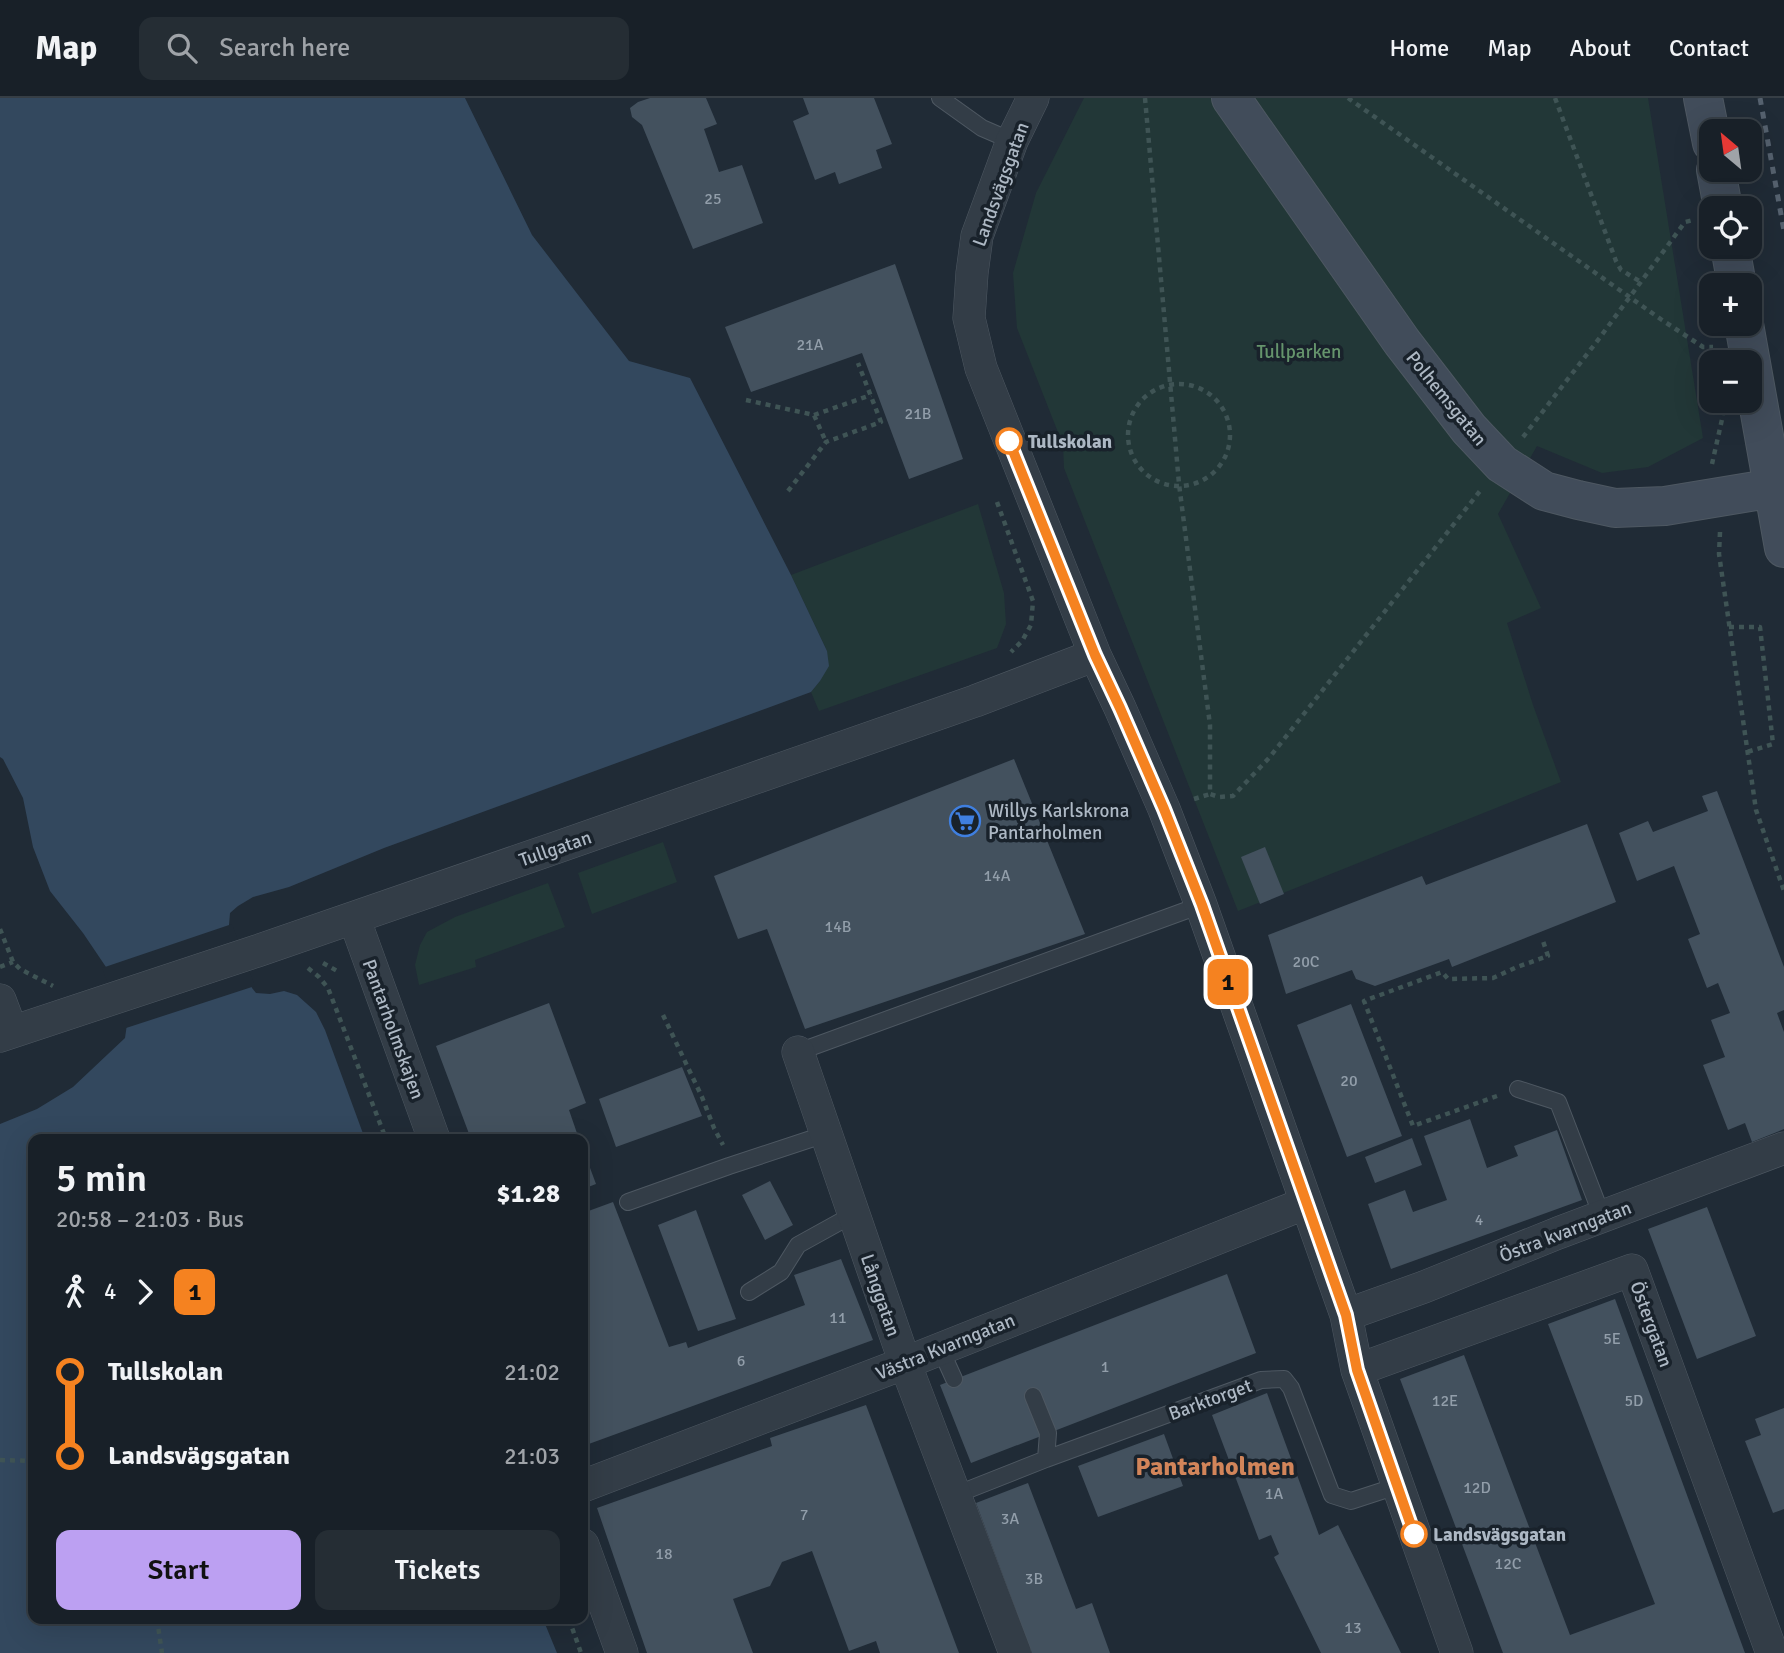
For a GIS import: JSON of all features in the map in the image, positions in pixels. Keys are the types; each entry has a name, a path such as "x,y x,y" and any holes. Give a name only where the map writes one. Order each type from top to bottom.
{"street":[{"name":"Landsvägsgatan","path":"1033,98 1012,141 978,236 969,318 981,368 1095,655 1164,809 1202,905 1346,1315 1357,1370 1457,1653"},
{"name":"Polhemsgatan","path":"1231,98 1402,342 1469,429 1502,464 1545,491 1615,508 1665,506 1774,488"},
{"path":"1703,98 1707,119"},
{"path":"1746,336 1784,548"},
{"name":"Tullgatan","path":"6,1034 354,918 975,701 1095,655"},
{"name":"Pantarholmskajen","path":"354,918 432,1134"},
{"path":"0,1000 6,1034"},
{"name":"Långgatan","path":"798,1052 905,1363 1015,1653"},
{"name":"Östra kvarngatan","path":"1346,1315 1784,1148"},
{"name":"Västra Kvarngatan","path":"588,1484 905,1363 1306,1203"},
{"name":"Östergatan","path":"1357,1370 1632,1270 1772,1653"},
{"path":"588,1559 622,1653"}],"lane":[{"path":"940,98 982,128 1012,141"},
{"path":"798,1052 1202,905"},
{"path":"1518,1089 1558,1101 1602,1216"},
{"path":"628,1202 826,1134"},
{"path":"748,1292 781,1272 798,1245 853,1214"},
{"path":"940,1348 954,1379"},
{"name":"Barktorget","path":"955,1494 1261,1380 1283,1379 1291,1388 1332,1495 1350,1501 1397,1486"},
{"path":"1033,1396 1048,1433 1046,1459"}],"path":[{"path":"1145,98 1179,484 1210,724 1210,794 1219,797 1233,796 1269,758 1502,464 1685,222 1699,217"},
{"path":"1348,98 1629,297 1703,347 1713,347"},
{"path":"1555,98 1616,261 1621,270 1641,282"},
{"path":"788,491 826,442 881,422 858,363"},
{"path":"1171,384 1197,387 1212,395 1220,403 1228,419 1231,437 1227,455 1214,473 1198,482 1179,484 1167,485 1155,481 1141,470 1130,452 1127,435 1129,420 1138,404 1147,395 1171,384"},
{"path":"746,400 814,415 871,395"},
{"path":"1723,414 1712,463 1720,533 1719,554 1756,810 1784,891"},
{"path":"814,415 826,442"},
{"path":"996,500 1032,601 1031,625 1022,641 1009,654"},
{"path":"1729,627 1760,627 1773,744 1747,752"},
{"path":"0,929 13,962 20,969 53,986 61,986"},
{"path":"1518,1089 1413,1126 1364,1001 1442,972 1448,979 1493,978 1548,956 1542,938"},
{"path":"0,967 13,962"},
{"path":"302,964 312,970 328,988 384,1134"},
{"path":"663,1016 726,1151 729,1166"},
{"path":"0,1460 28,1461"},
{"path":"158,1624 162,1653"},
{"path":"571,1624 581,1653"}],"green space":[{"name":"Tullparken","path":"1084,98 1648,98 1703,438 1648,467 1602,473 1537,446 1498,514 1541,608 1507,623 1561,782 1238,911 1064,468 1063,445 1017,328 1013,273 1036,193"},
{"path":"978,504 1004,593 1006,624 997,648 819,711 811,692 820,681 827,651 791,575"},
{"path":"663,842 677,882 592,914 578,873"},
{"path":"548,883 565,927 475,960 476,967 419,985 415,965 420,945 427,932 455,917"}],"water":[{"path":"0,98 465,98 532,235 629,361 690,378 791,575 827,651 829,666 811,692 384,848 289,887 253,897 230,913 229,925 256,993 284,991 297,995 316,1012 363,1134 28,1134 28,1624 545,1624 557,1653 0,1653 0,1124 37,1109 73,1087 125,1038 127,1024 106,967 50,891 33,847 23,798 0,757"}],"pier":[{"path":"232,924 255,986 123,1029 102,968"}],"building":[{"path":"650,98 706,98 717,124 704,129 719,172 742,165 763,223 693,249 642,125 632,117 630,108"},
{"path":"803,98 874,98 892,144 876,150 882,168 839,184 835,172 815,180 793,121 809,114"},
{"path":"895,264 963,459 909,479 862,353 751,392 725,327"},
{"path":"1014,759 1085,934 805,1029 767,929 738,939 714,876"},
{"path":"1717,791 1784,967 1784,1010 1777,1013 1784,1032 1784,1129 1752,1142 1745,1123 1728,1130 1703,1065 1725,1057 1711,1020 1730,1013 1718,983 1707,988 1688,939 1700,934 1674,866 1637,881 1619,833 1648,821 1653,832 1708,811 1702,796"},
{"path":"1587,824 1616,902 1452,967 1449,959 1375,986 1356,979 1352,970 1286,994 1268,935 1422,876 1426,885"},
{"path":"1265,847 1284,894 1260,904 1241,857"},
{"path":"549,1003 586,1103 569,1110 577,1134 469,1134 436,1046"},
{"path":"1351,1004 1402,1136 1347,1157 1297,1025"},
{"path":"682,1067 702,1116 616,1147 599,1099"},
{"path":"1470,1119 1487,1168 1518,1156 1514,1146 1557,1130 1582,1200 1391,1269 1368,1204 1405,1190 1413,1212 1447,1200 1424,1136"},
{"path":"1412,1138 1422,1165 1375,1183 1365,1157"},
{"path":"588,1162 596,1184 588,1187"},
{"path":"770,1181 793,1225 765,1240 742,1195"},
{"path":"613,1202 669,1347 686,1342 688,1348 805,1305 794,1275 841,1259 873,1340 588,1444 588,1211"},
{"path":"1707,1207 1756,1336 1697,1359 1648,1229"},
{"path":"696,1210 736,1319 698,1331 658,1225"},
{"path":"1227,1274 1256,1353 971,1463 940,1385"},
{"path":"1615,1299 1745,1653 1503,1653 1400,1379 1464,1355 1570,1635 1655,1604 1548,1324"},
{"path":"1267,1393 1319,1535 1338,1525 1401,1653 1321,1653 1274,1557 1279,1554 1271,1535 1259,1540 1212,1415"},
{"path":"866,1405 959,1653 880,1653 876,1641 849,1651 812,1551 782,1562 770,1586 733,1599 753,1653 647,1653 597,1508 772,1446 770,1438"},
{"path":"1784,1408 1784,1509 1773,1513 1745,1441 1761,1435 1755,1419"},
{"path":"1164,1434 1183,1486 1098,1517 1078,1466"},
{"path":"1028,1483 1076,1609 1092,1603 1110,1653 1032,1653 976,1503"}],"railway":[{"path":"1760,98 1784,231"}],"bus line":[{"name":"1","path":"1009,441 1095,655 1164,809 1202,905 1346,1315 1357,1370 1414,1534"}],"place":[{"name":"Tullskolan","path":"1009,441"},
{"name":"Willys Karlskrona Pantarholmen","path":"965,821"},
{"name":"Landsvägsgatan","path":"1414,1534"}],"district":[{"name":"Pantarholmen","path":"1215,1466"}]}
